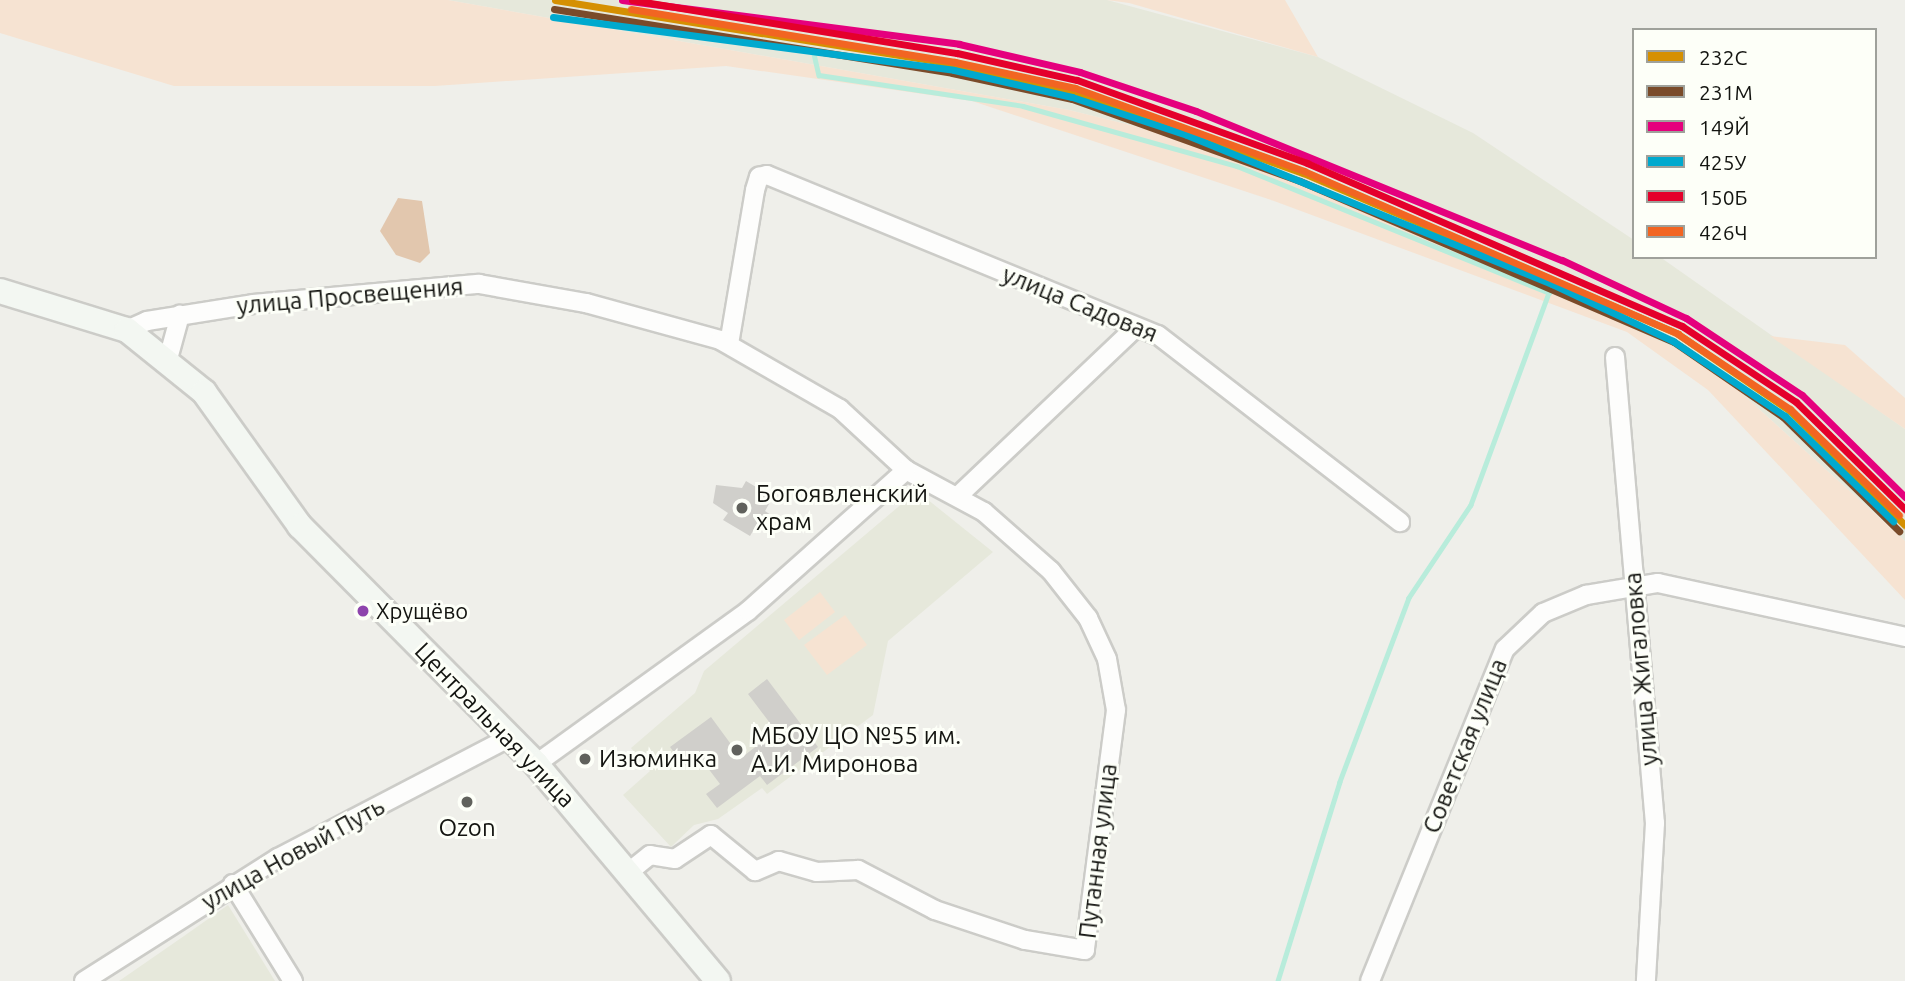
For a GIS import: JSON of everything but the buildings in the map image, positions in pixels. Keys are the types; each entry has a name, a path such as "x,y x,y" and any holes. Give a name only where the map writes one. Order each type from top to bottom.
{"main road":[{"name":"Центральная улица","path":"0,290 127,330 168,359 204,392 300,526 536,764 630,871 718,981"}],"street":[{"name":"улица Садовая","path":"729,344 759,177 1168,340 1400,522"},
{"name":"улица Просвещения","path":"127,330 180,315 479,284 586,303 729,344 840,409 906,470 958,496 1051,571 1081,606 1107,659 1116,710"},
{"path":"168,359 180,315"},
{"path":"958,496 1136,327"},
{"name":"улица Жигаловка","path":"1615,356 1655,823 1646,981"},
{"path":"536,764 748,611 906,470"},
{"name":"Советская улица","path":"1370,981 1509,641 1555,606 1633,584 1685,586 1905,636"},
{"name":"Путанная улица","path":"630,871 650,855 675,859 711,835 755,871 779,862 817,872 858,870 943,913 1025,940 1085,950 1116,710"},
{"name":"улица Новый Путь","path":"84,981 233,884 509,738"},
{"path":"233,884 293,981"}],"shaded area":[{"path":"0,0 448,0 1069,110 1191,140 1354,202 1708,363 1905,541 1905,600 1708,390 1627,332 1274,201 972,101 726,66 435,86 174,86 0,33"},
{"path":"448,0 1107,0 1318,57 1473,133 1632,239 1632,259 1663,259 1905,429 1905,541 1708,363 1191,140 1069,110"},
{"path":"1107,0 1285,0 1318,57 1129,3"},
{"path":"398,198 422,201 430,253 420,263 396,255 380,231"},
{"path":"1770,336 1845,345 1905,398 1905,429"},
{"path":"917,491 993,552 888,641 873,715 767,794 762,788 718,819 694,825 671,847 623,795 650,771 631,748 695,693 704,671"},
{"path":"820,592 835,612 799,640 784,620"},
{"path":"845,615 867,645 827,675 804,645"},
{"path":"228,905 275,981 119,981 184,936"}],"waterway":[{"path":"814,54 819,75 1023,106 1237,166 1549,293 1471,505 1409,598 1340,782 1278,981"}],"transit line":[{"name":"232C","path":"555,0 954,64 1074,91 1303,173 1678,334 1789,410 1905,525"},
{"name":"149Й","path":"622,0 959,44 1080,72 1196,111 1562,260 1686,318 1802,395 1905,497"},
{"name":"150Б","path":"632,0 957,53 1077,80 1307,163 1682,326 1796,402 1905,509"},
{"name":"231М","path":"554,9 952,73 1072,99 1300,181 1674,342 1783,417 1899,531"},
{"name":"426Ч","path":"631,9 955,62 1075,88 1304,171 1678,334 1790,409 1899,515"},
{"name":"425У","path":"553,17 954,70 1072,97 1187,135 1552,284 1673,341 1785,416 1893,521"}],"place":[{"name":"Богоявленский храм","path":"742,508"},
{"name":"Хрущёво","path":"363,611"},
{"name":"МБОУ ЦО №55 им. А.И. Миронова","path":"737,750"},
{"name":"Изюминка","path":"585,759"},
{"name":"Ozon","path":"467,802"}]}
